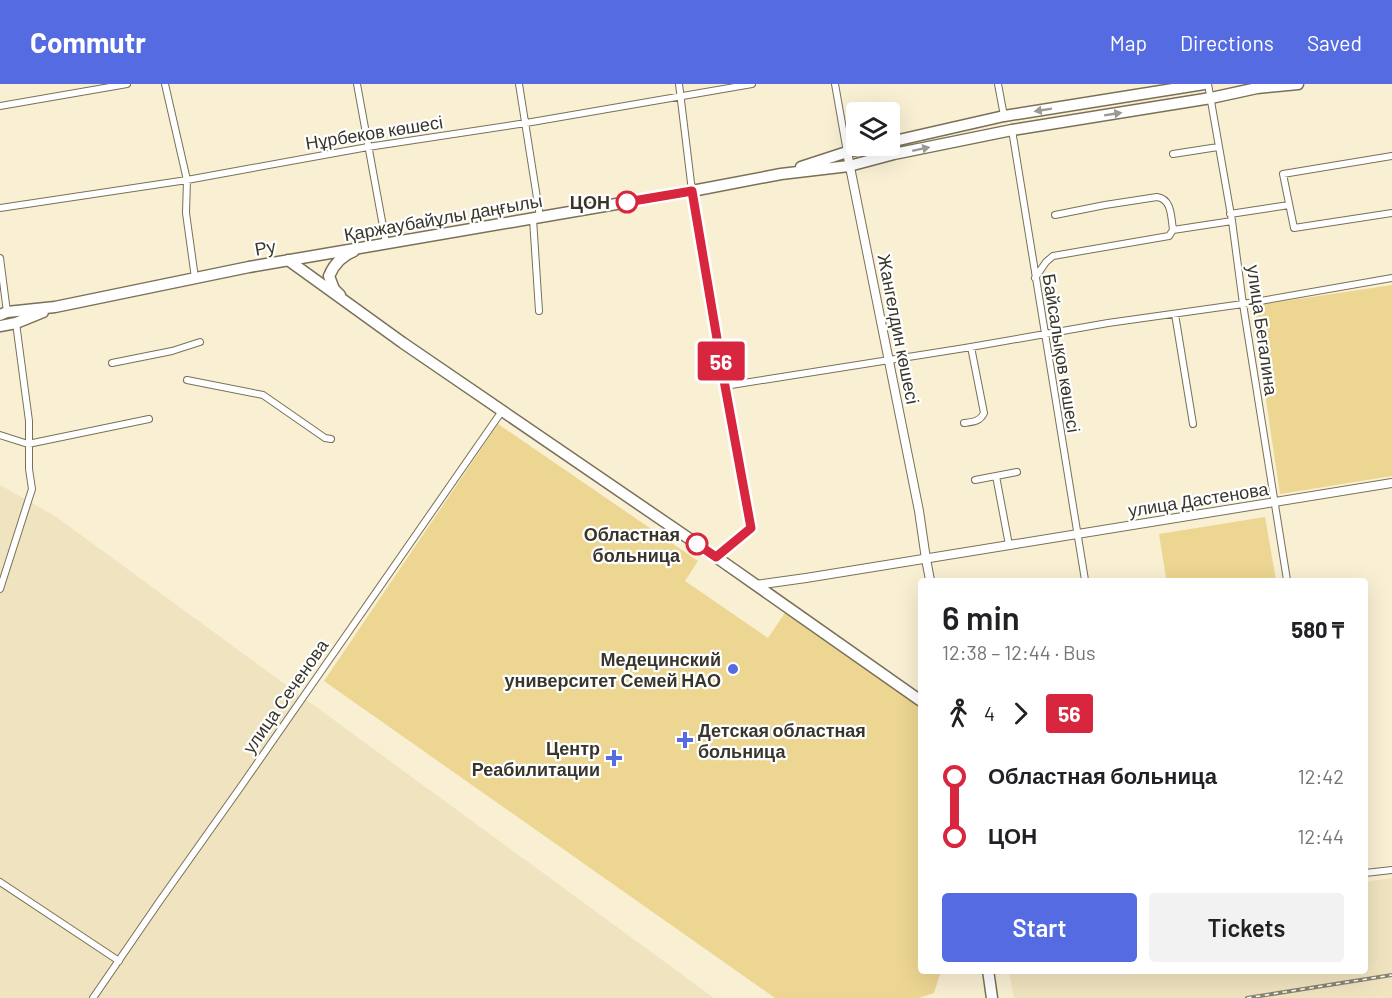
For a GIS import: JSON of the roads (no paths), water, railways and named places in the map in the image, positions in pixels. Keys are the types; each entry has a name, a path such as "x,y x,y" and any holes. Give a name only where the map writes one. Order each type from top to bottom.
{"highway":[{"path":"900,140 1004,117 1206,84"},
{"name":"Қаржаубайұлы даңғылы","path":"288,260 781,174 849,166 894,154 1012,130 1211,98 1257,88 1298,84"},
{"name":"Қаржаубайұлы даңғылы","path":"781,174 846,152"},
{"path":"353,308 334,289 329,276 335,264 349,254 380,244"},
{"path":"288,260 353,308 918,699"},
{"name":"Ру","path":"249,267 288,260"},
{"path":"3,318 20,318 55,307 249,267 281,265 309,276"},
{"path":"989,974 992,998"}],"street":[{"path":"0,106 127,84"},
{"path":"165,84 187,180 186,213 195,278"},
{"path":"357,84 368,147 380,244"},
{"path":"519,84 526,123 536,218 539,311"},
{"path":"679,84 692,191 751,528 716,557"},
{"name":"Нұрбеков көшесі","path":"0,208 187,180 368,147 526,123 752,84"},
{"name":"Жангелдин көшесі","path":"835,84 846,146"},
{"path":"998,84 1004,117"},
{"name":"улица Бегалина","path":"1206,84 1211,98 1231,217 1287,578"},
{"name":"Байсалықов көшесі","path":"1012,130 1085,578"},
{"path":"1173,154 1218,147"},
{"name":"Жангелдин көшесі","path":"848,156 919,511 930,578"},
{"path":"1392,156 1283,174 1294,228 1392,213"},
{"path":"1035,279 1046,262 1053,256 1170,236 1173,230 1168,203 1163,198 1157,197 1054,215"},
{"path":"1173,230 1289,205"},
{"path":"0,258 3,318"},
{"path":"725,386 1243,304 1392,278"},
{"path":"1175,314 1193,424"},
{"path":"0,589 32,489 20,318"},
{"path":"112,363 172,351 200,342"},
{"path":"964,423 977,421 984,413 971,347"},
{"path":"187,380 263,395 331,440"},
{"name":"улица Сеченова","path":"93,998 502,411"},
{"path":"0,435 28,444 149,419"},
{"path":"975,480 1017,472"},
{"path":"996,476 1009,545"},
{"name":"улица Дастенова","path":"756,585 1392,483"},
{"path":"1368,873 1392,870"},
{"path":"0,882 118,961"}],"railway":[{"path":"1247,998 1392,975"}],"place":[{"name":"ЦОН","path":"627,202"},
{"name":"Областная больница","path":"697,544"},
{"name":"Медецинский университет Семей НАО","path":"733,669"},
{"name":"Детская областная больница","path":"685,740"},
{"name":"Центр Реабилитации","path":"614,758"}]}
